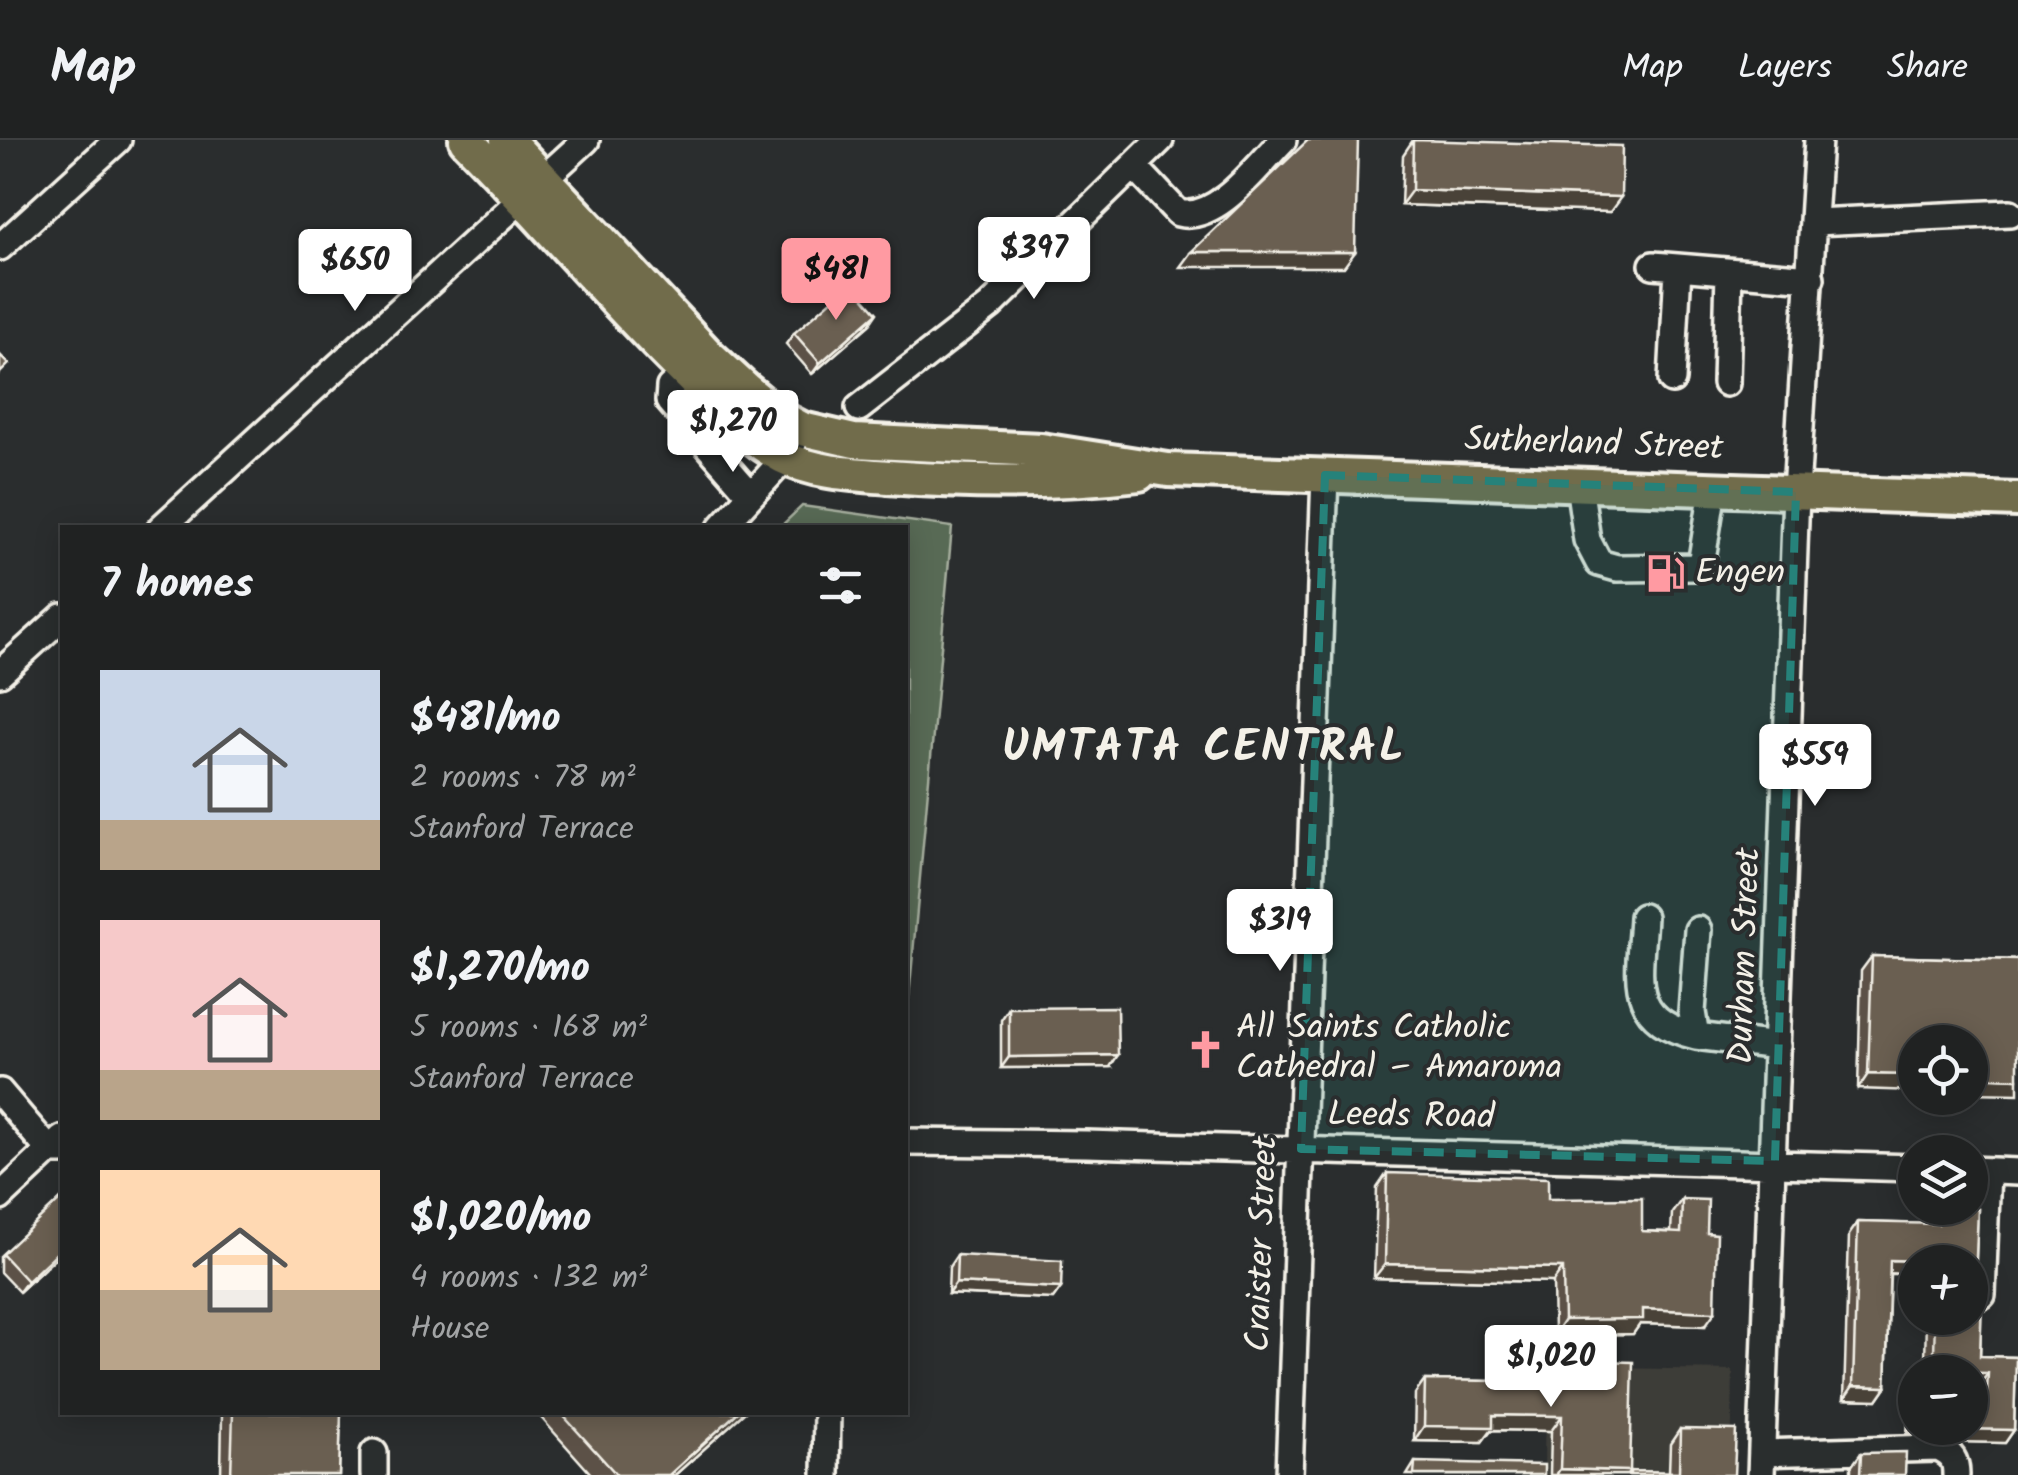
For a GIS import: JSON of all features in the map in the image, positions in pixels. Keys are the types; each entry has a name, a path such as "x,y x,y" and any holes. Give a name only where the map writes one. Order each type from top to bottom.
{"main road":[{"name":"Sutherland Street","path":"466,140 533,189 706,354 766,406 802,429 854,441 1041,450 1168,470 2018,500"},
{"name":"Sutherland Street","path":"507,140 533,189 630,318 749,435 785,458 848,474 974,482 1094,479 1168,470"}],"street":[{"path":"0,247 118,140"},
{"path":"164,525 586,140"},
{"path":"859,408 990,306 1160,140"},
{"path":"1134,166 1178,213 1201,214 1216,207 1283,140"},
{"name":"Durham Street","path":"1761,1464 1775,1161 1796,492 1818,140"},
{"path":"1814,222 2010,213"},
{"path":"1672,380 1666,266 1811,278"},
{"path":"1726,383 1729,272"},
{"path":"686,373 670,387 669,400 752,495"},
{"path":"725,525 785,458 802,429"},
{"name":"Craister Street","path":"1288,1475 1325,475"},
{"path":"1579,484 1592,553 1599,563 1618,568 1696,566 1702,559 1713,489"},
{"path":"0,673 60,618"},
{"path":"1643,916 1639,982 1643,1000 1668,1029 1777,1046"},
{"path":"1696,1036 1692,1012 1698,930"},
{"path":"0,1092 58,1147 0,1197"},
{"name":"Leeds Road","path":"908,1142 1775,1161 1898,1167"},
{"path":"1988,1171 2018,1172"},
{"path":"826,1475 827,1415"},
{"path":"1761,1464 1938,1448 1950,1453 1956,1462 1956,1475"}],"highlighted area":[{"path":"1325,475 1796,492 1775,1161 1301,1149"}],"shaded area":[{"path":"1545,1367 1733,1370 1731,1475 1544,1475"}],"green space":[{"path":"802,506 952,527 908,1008 908,525 782,525"}],"building":[{"path":"1308,140 1358,140 1355,252 1191,252"},
{"path":"1413,140 1622,146 1621,197 1412,190"},
{"path":"851,283 877,313 820,363 794,333"},
{"path":"0,355 9,364 0,373"},
{"path":"1872,956 2018,960 2018,1079 1988,1078 1988,1025 1898,1025 1898,1075 1868,1074"},
{"path":"1117,1007 1118,1055 1009,1057 1009,1008"},
{"path":"1387,1173 1548,1178 1548,1199 1642,1198 1642,1231 1681,1233 1682,1199 1708,1200 1707,1233 1717,1234 1715,1312 1643,1309 1643,1319 1564,1320 1563,1268 1385,1264"},
{"path":"60,1200 60,1250 27,1281 2,1254"},
{"path":"1858,1222 1977,1225 1976,1245 1898,1245 1898,1260 1890,1260 1886,1387 1853,1386"},
{"path":"957,1255 1062,1261 1061,1288 956,1283"},
{"path":"1935,1335 1981,1335 1980,1355 1930,1355 1934,1354"},
{"path":"1988,1356 2016,1357 2014,1430 1988,1429"},
{"path":"1563,1360 1633,1362 1630,1471 1560,1469 1562,1416 1493,1415 1493,1427 1424,1426 1425,1380 1563,1382"},
{"path":"233,1415 341,1415 339,1475 231,1475"},
{"path":"563,1415 735,1415 669,1475 617,1475"},
{"path":"1680,1429 1736,1430 1734,1475 1630,1475 1630,1471 1679,1472"},
{"path":"1906,1452 1905,1475 1860,1475 1861,1453"},
{"path":"1415,1462 1544,1465 1544,1475 1414,1475"}],"place":[{"name":"Engen","path":"1665,574"},
{"name":"All Saints Catholic Cathedral – Amaroma","path":"1206,1049"}],"district":[{"name":"UMTATA CENTRAL","path":"1204,749"}]}
